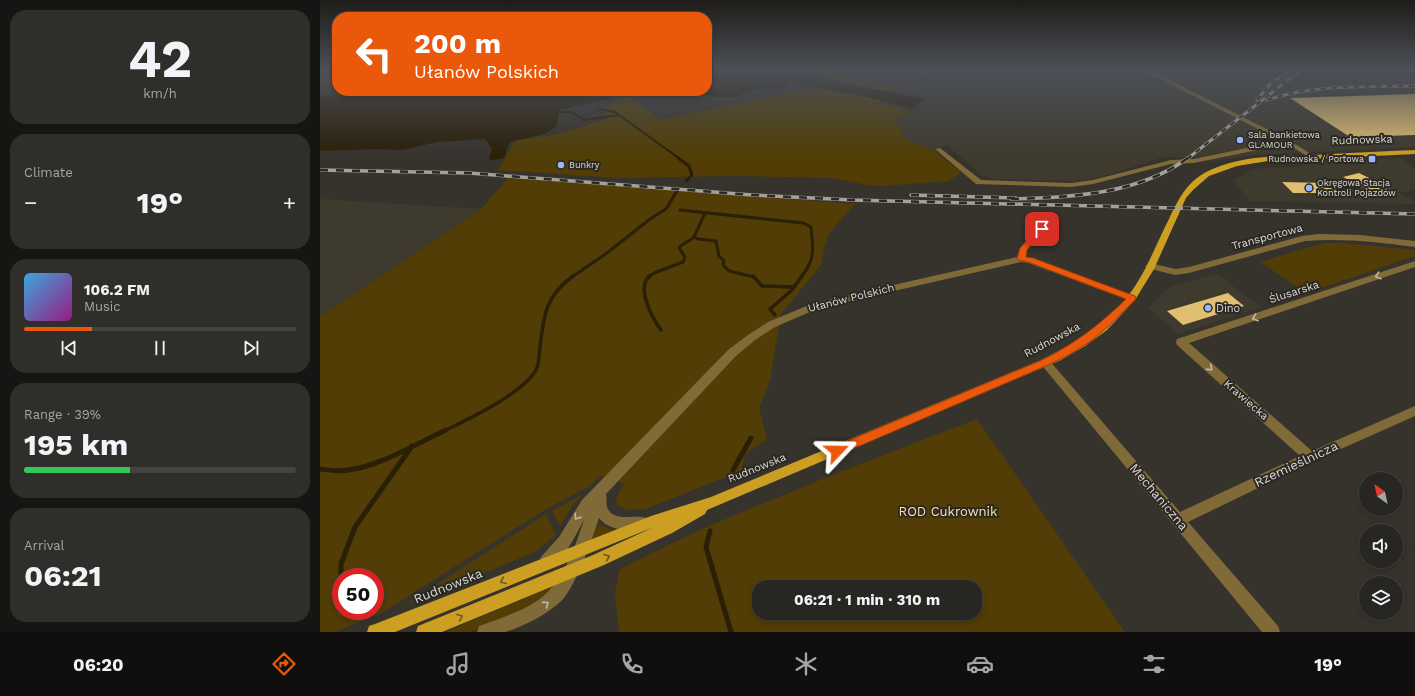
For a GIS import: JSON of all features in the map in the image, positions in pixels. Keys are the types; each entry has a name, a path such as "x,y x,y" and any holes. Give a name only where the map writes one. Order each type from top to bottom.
{"main road":[{"name":"Rudnowska","path":"375,632 651,522 713,502 1045,363 1087,339 1107,323 1132,298 1150,266 1185,195 1200,179 1222,168 1251,161 1415,152"},
{"name":"Rudnowska","path":"424,632 647,538 679,522 713,502"}],"street":[{"path":"1202,98 1288,142 1312,157"},
{"path":"938,149 979,182 1071,185 1093,182 1160,164 1194,160 1288,142"},
{"path":"1021,259 1023,250 1051,218"},
{"name":"Transportowa","path":"1150,266 1175,272 1189,270 1305,238 1320,236 1337,236 1415,244"},
{"name":"Ułanów Polskich","path":"540,567 549,560 560,547 578,515 603,488 732,353 750,337 767,326 817,305 1021,259 1030,260 1132,298"},
{"name":"Ślusarska","path":"1181,342 1415,264"},
{"name":"Krawiecka","path":"1181,342 1310,457"},
{"name":"Mechaniczna","path":"1045,363 1272,632"},
{"name":"Rzemieślnicza","path":"1178,520 1310,457 1415,411"},
{"path":"603,488 599,501 600,508 604,516 620,524 631,525 651,522"},
{"name":"Ułanów Polskich","path":"485,632 539,609 558,593 571,571 580,551 586,536 596,500 603,488"}],"shaded area":[{"path":"320,98 608,98 559,110 557,126 545,134 509,143 504,158 489,159 492,149 485,139 437,142 403,150 378,149 320,151"},
{"path":"873,98 925,99 912,108"},
{"path":"929,98 1415,98 1415,147 1253,155 1211,162 1198,158 1163,157 1115,173 1087,180 993,179 983,176 946,145 931,150 903,138 889,122 913,111 931,99"},
{"path":"1400,158 1415,168 1415,189 1399,193 1415,201 1415,204 1249,201 1234,180 1252,169 1305,166 1308,162"},
{"path":"320,199 481,209 320,317"},
{"path":"1217,274 1261,307 1179,334 1148,308 1171,286"}],"green space":[{"path":"618,98 632,98 660,120 760,98 876,98 883,100 879,103 911,111 890,122 900,125 903,138 933,150 961,172 949,181 882,186 831,178 734,176 619,178 498,170 515,141 557,134 608,119 603,110"},
{"path":"508,178 855,204 830,232 825,245 821,265 781,314 770,380 759,408 767,439 745,454 741,471 646,509 627,510 617,506 616,503 618,495 624,484 601,476 588,487 543,511 384,611 384,568 332,568 332,620 365,620 335,632 320,632 320,317 481,209"},
{"path":"1324,243 1343,243 1414,250 1415,256 1306,293 1260,262"},
{"name":"ROD Cukrownik","path":"977,419 1125,632 619,632 615,592 620,569 697,531 827,477"},
{"path":"582,495 572,506 560,526 552,511"},
{"path":"546,514 556,535 533,553 403,606"},
{"path":"598,523 615,530 590,542"},
{"path":"558,584 545,599 511,615 470,632 445,632"}],"building":[{"path":"1291,98 1415,98 1415,135 1350,137"},
{"path":"1359,173 1392,190 1376,194 1343,177"},
{"name":"Okręgowa Stacja Kontroli Pojazdów","path":"1282,182 1325,183 1337,193 1293,193"},
{"name":"Dino","path":"1228,293 1244,306 1183,325 1167,311"}],"waterway":[{"path":"598,109 615,112 619,115"},
{"path":"558,112 572,112 584,120 619,115"},
{"path":"619,115 680,159"},
{"path":"678,158 689,166 692,175 686,181"},
{"path":"572,277 607,253 650,219 666,209 677,191"},
{"path":"680,210 803,223 811,227 813,247 811,259 806,271 801,277"},
{"path":"694,237 705,213"},
{"path":"648,277 654,273 683,262 685,257 679,248 694,237"},
{"path":"694,237 698,239 716,241 719,256 724,261 723,265 728,270 754,277"},
{"path":"444,431 509,396 531,377 538,366 543,325 551,299 573,276"},
{"path":"650,276 646,281 644,288 645,295 650,311 661,330"},
{"path":"775,315 770,309 792,290 802,276"},
{"path":"754,277 762,286 793,287"},
{"path":"411,448 444,431"},
{"path":"733,470 751,438"},
{"path":"320,469 345,471 360,468 411,448"},
{"path":"341,568 341,564 355,527 411,448"},
{"path":"710,531 706,547 731,632"}],"railway":[{"path":"1187,159 1264,98"},
{"path":"1267,100 1272,98"},
{"path":"1011,199 1080,195 1126,187 1147,180 1188,158"},
{"path":"320,170 469,173 752,195 852,200 1415,214"},
{"path":"911,195 1016,198"}],"place":[{"name":"Sala bankietowa GLAMOUR","path":"1240,140"},
{"name":"Rudnowska / Portowa","path":"1372,159"},
{"name":"Bunkry","path":"561,165"},
{"name":"Okręgowa Stacja Kontroli Pojazdów","path":"1309,188"},
{"name":"Dino","path":"1208,308"}],"route":[{"path":"837,451 1063,354 1087,339 1107,323 1132,298 1030,260 1021,259 1023,250 1042,229"}]}
